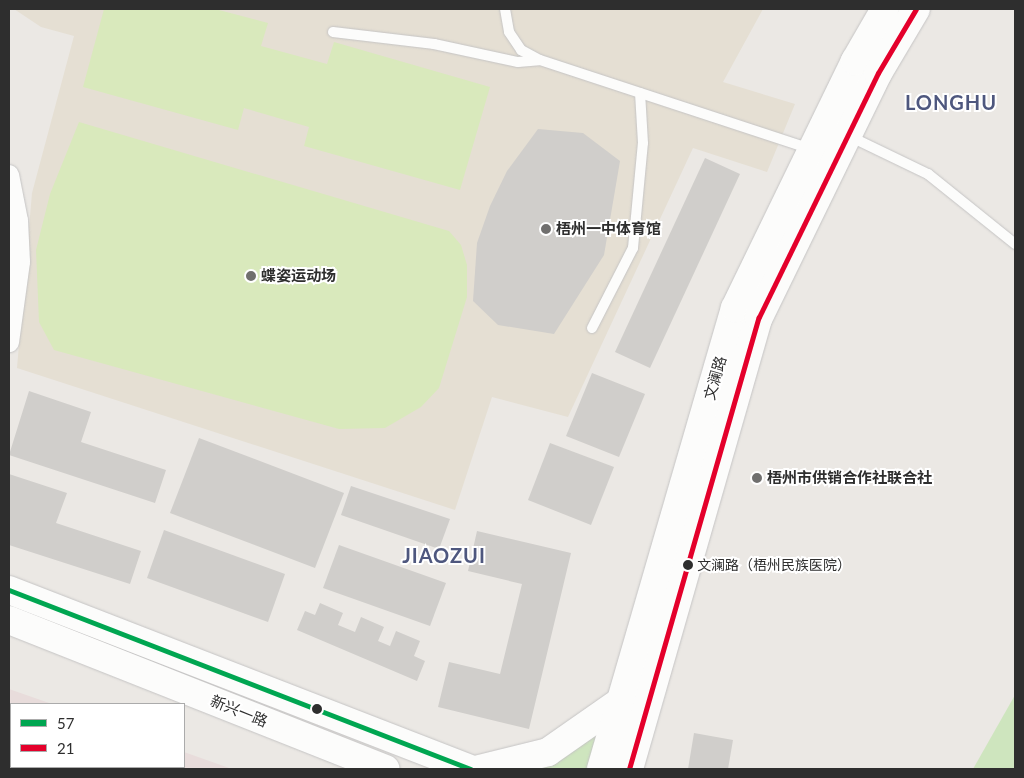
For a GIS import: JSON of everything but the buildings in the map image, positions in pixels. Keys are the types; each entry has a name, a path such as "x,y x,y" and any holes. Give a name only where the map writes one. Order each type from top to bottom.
{"main road":[{"name":"文澜路","path":"601,769 735,308 812,149 885,9"},
{"name":"文澜路","path":"628,769 759,317 848,136 916,9"},
{"name":"新兴一路","path":"9,590 470,769"},
{"name":"新兴一路","path":"9,620 386,769"},
{"path":"479,769 548,752 621,701"}],"street":[{"path":"9,174 18,221 20,262 9,342"}],"lane":[{"path":"505,9 509,32 521,50 540,60 812,149"},
{"path":"333,32 434,44 518,62 540,60"},
{"path":"592,328 632,248 643,142 640,92"},
{"path":"848,136 928,174 1015,244"}],"shaded area":[{"path":"14,9 763,9 723,82 795,104 767,172 693,148 568,417 492,397 455,510 17,368 32,193 74,36 41,27"},
{"path":"9,689 49,703 10,703 10,768 185,768 185,752 232,769 9,769"}],"green space":[{"path":"104,9 215,9 268,23 261,46 327,64 334,42 490,87 460,190 304,146 309,127 244,108 238,130 83,87"},
{"name":"蝶姿运动场","path":"79,122 449,231 461,245 467,265 467,297 439,388 421,407 385,428 339,429 54,350 39,322 36,250 50,194"},
{"path":"1015,695 1015,769 973,769"},
{"path":"597,733 591,769 519,769"}],"transit line":[{"name":"21","path":"629,769 759,317 878,73 916,9"},
{"name":"57","path":"9,590 470,769"}],"place":[{"name":"梧州一中体育馆","path":"546,229"},
{"name":"蝶姿运动场","path":"251,276"},
{"name":"梧州市供销合作社联合社","path":"757,478"},
{"name":"文澜路（梧州民族医院）","path":"688,565"}],"district":[{"name":"LONGHU","path":"951,102"},
{"name":"JIAOZUI","path":"444,555"}]}
